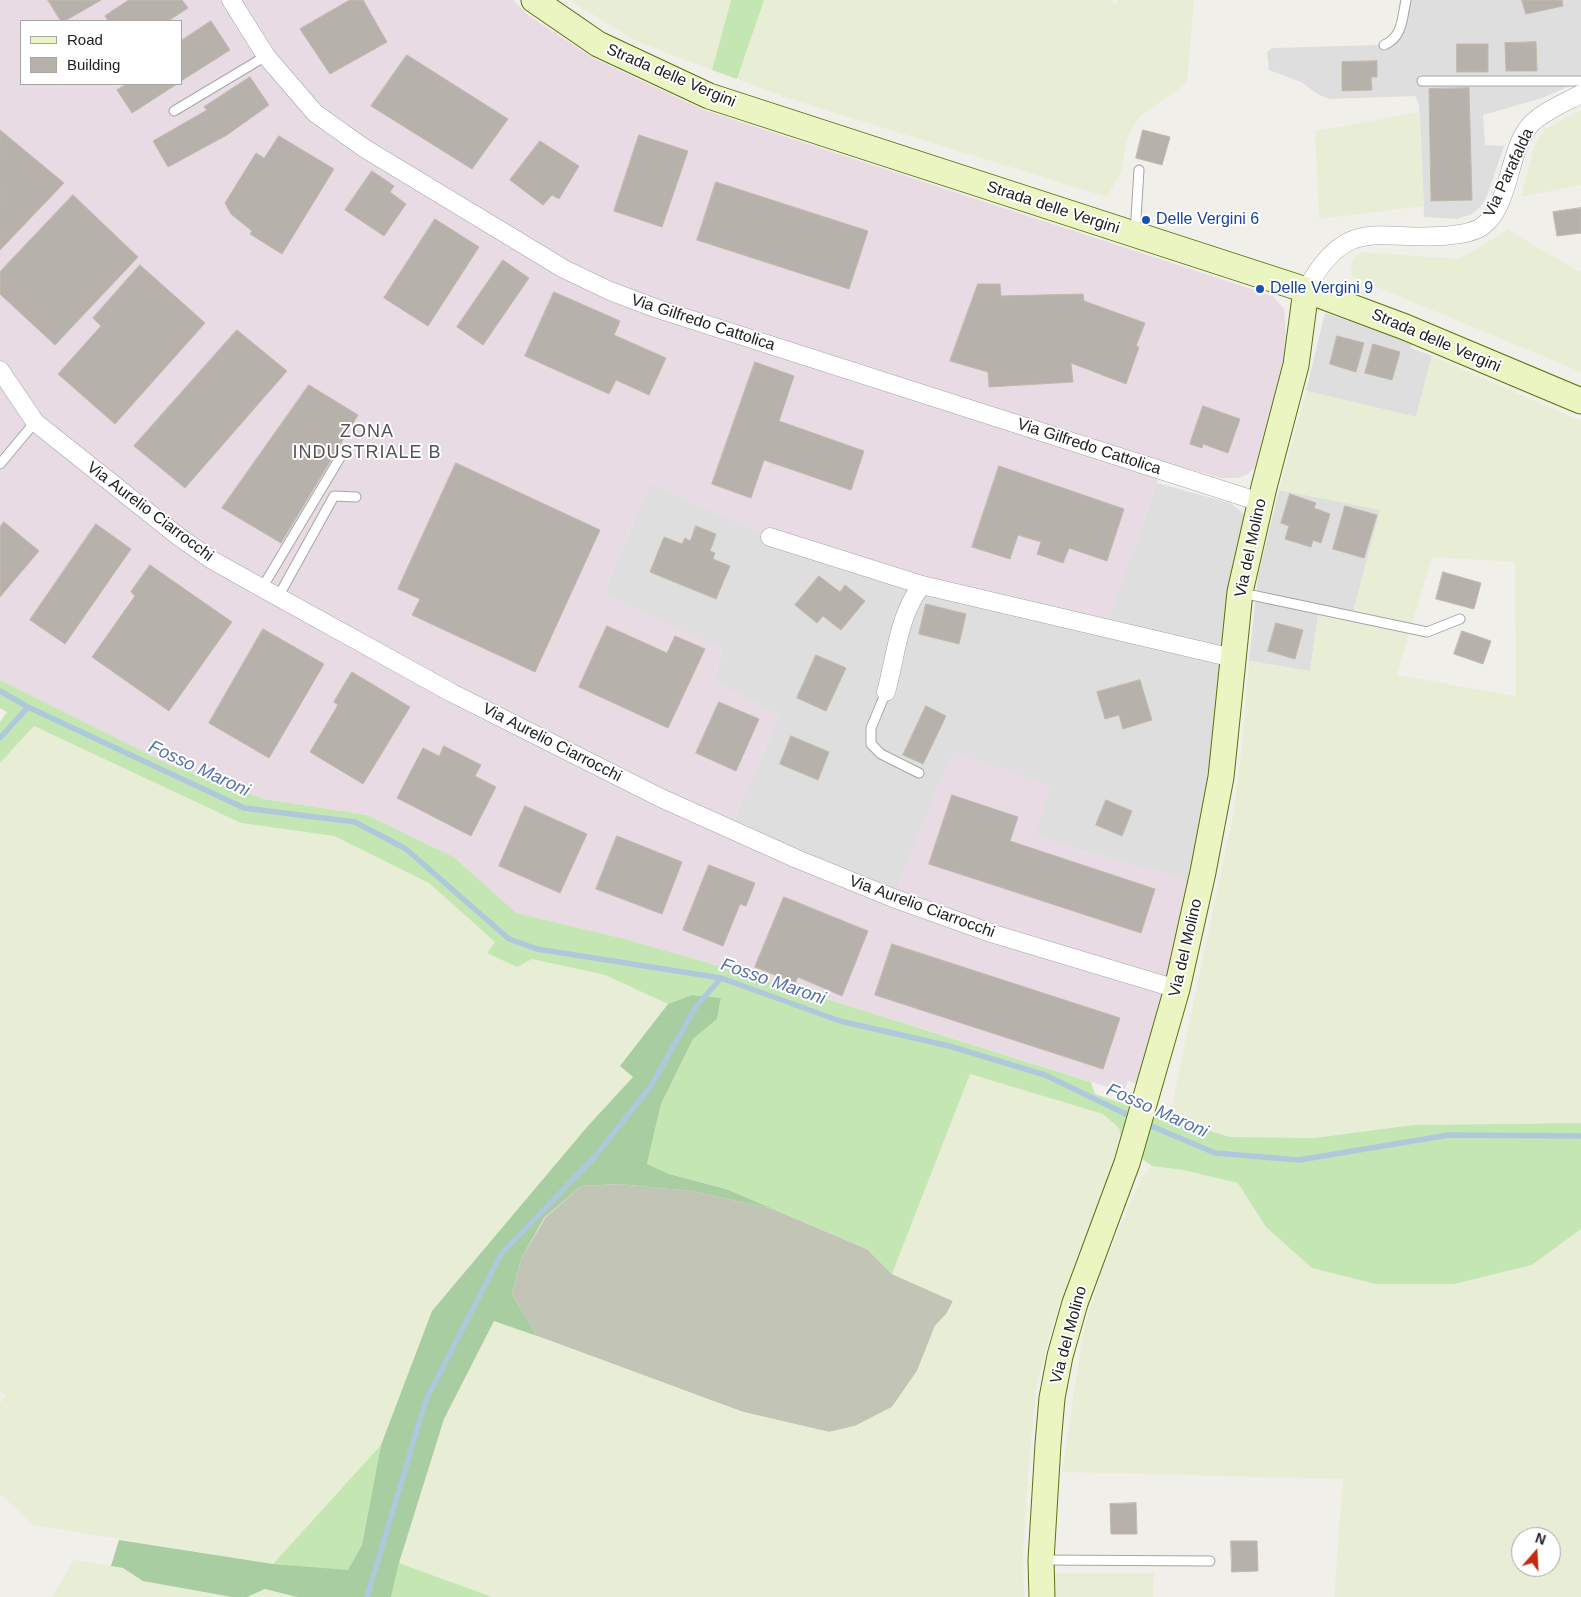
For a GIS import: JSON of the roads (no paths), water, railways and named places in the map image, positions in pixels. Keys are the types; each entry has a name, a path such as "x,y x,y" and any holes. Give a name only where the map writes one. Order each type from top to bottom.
{"street":[{"name":"Via Gilfredo Cattolica","path":"231,0 266,56 315,113 364,148 564,269 610,291 658,309 1260,502"},
{"name":"Strada delle Vergini","path":"534,0 598,44 709,96 1306,290 1405,326 1581,401"},
{"name":"Via Parafalda","path":"1306,290 1327,258 1351,240 1367,234 1440,237 1464,234 1484,225 1496,208 1521,140 1531,124 1545,112 1581,94"},
{"name":"Via del Molino","path":"1042,1597 1041,1560 1048,1444 1052,1398 1060,1356 1075,1302 1127,1163 1150,1089 1177,989 1204,872 1221,777 1240,592 1260,502 1296,365 1306,290"},
{"name":"Via Aurelio Ciarrocchi","path":"0,370 34,422 178,536 212,560 452,693 661,798 797,859 893,898 994,934 1177,989"},
{"path":"770,537 922,585 1233,658"},
{"path":"886,692 903,623 914,595 922,585"}],"lane":[{"path":"1384,45 1392,42 1400,33 1406,0"},
{"path":"174,111 266,56"},
{"path":"1422,81 1581,81"},
{"path":"1135,234 1140,170"},
{"path":"0,464 34,422"},
{"path":"262,588 341,456"},
{"path":"278,597 334,496 356,497"},
{"path":"1240,592 1426,632 1460,619"},
{"path":"886,692 871,728 871,744 881,754 920,772"},
{"path":"1041,1560 1210,1561"}],"waterway":[{"name":"Fosso Maroni","path":"0,691 28,707 244,808 355,822 406,849 509,939 537,949 721,978 840,1021 949,1046 1045,1075 1134,1118"},
{"path":"0,738 28,707"},
{"path":"367,1597 426,1400 501,1254 593,1159 651,1086 695,1008 721,978"},
{"name":"Fosso Maroni","path":"1144,1123 1215,1153 1299,1160 1449,1135 1581,1136"}],"place":[{"name":"Delle Vergini 6","path":"1146,220"},
{"name":"Delle Vergini 9","path":"1260,289"}],"district":[{"name":"ZONA INDUSTRIALE B","path":"367,442"}]}
